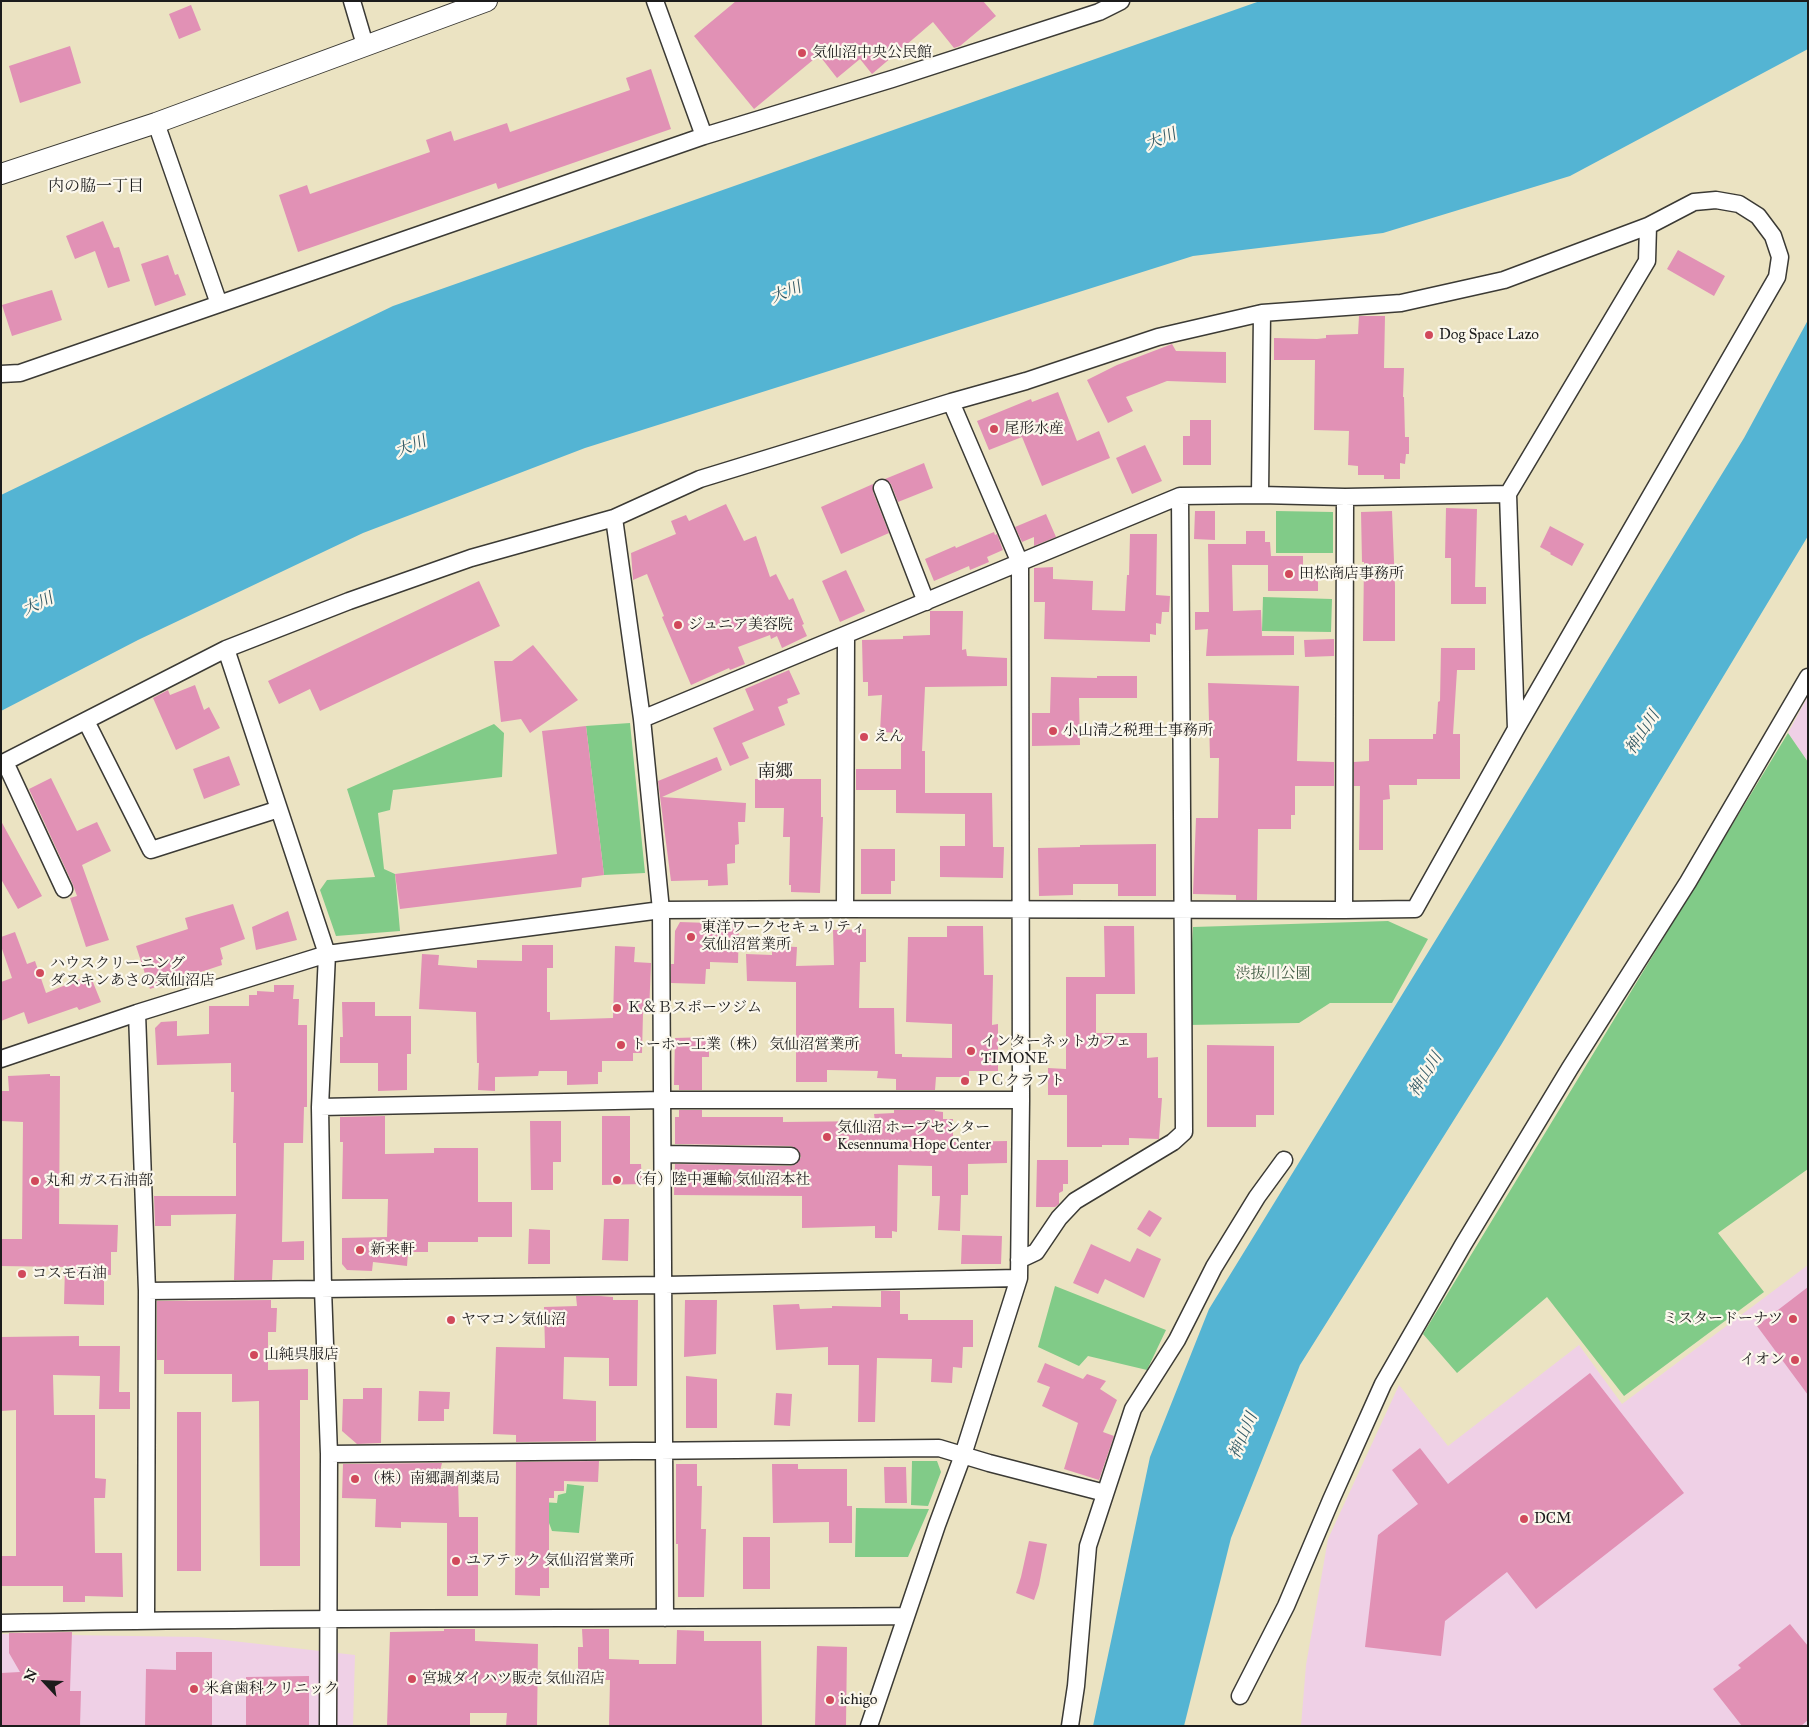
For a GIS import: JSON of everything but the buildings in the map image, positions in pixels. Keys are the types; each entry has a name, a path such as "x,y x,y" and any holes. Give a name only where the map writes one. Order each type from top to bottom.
{"street":[{"path":"352,1 365,45"},
{"path":"1,174 156,123 487,1"},
{"path":"655,1 704,136"},
{"path":"1,374 20,373 704,136 902,76 1099,12 1121,1"},
{"path":"156,123 219,304"},
{"path":"1,1059 136,1013 328,954 661,910 1415,909 1516,729 1777,277 1780,257 1773,236 1758,216 1739,204 1716,200 1694,202 1648,226 1504,280 1402,303 1262,313 1158,337 1026,381 700,479 614,518 471,558 349,601 226,649 3,763 64,889"},
{"path":"1516,729 1508,494 1647,261 1648,226"},
{"path":"1260,495 1262,313"},
{"path":"869,1726 937,1525 963,1455 1019,1278 1021,1100 1020,563 951,402"},
{"path":"882,488 926,602"},
{"path":"642,719 1180,496 1345,497 1508,494"},
{"path":"1019,1260 1036,1252 1059,1218 1075,1201 1174,1142 1184,1132 1180,496"},
{"path":"1344,910 1345,497"},
{"path":"614,518 642,719 661,910 664,1100 665,1618"},
{"path":"845,909 846,635"},
{"path":"226,649 328,954 320,1107 330,1454 328,1726"},
{"path":"1240,1696 1286,1606 1383,1384 1463,1245 1570,1068 1688,882 1808,676"},
{"path":"86,721 152,850 279,809"},
{"path":"136,1013 147,1291 146,1620"},
{"path":"320,1107 664,1100 1021,1100"},
{"path":"664,1154 791,1156"},
{"path":"1070,1726 1076,1686 1088,1546 1133,1409 1177,1340 1214,1267 1257,1197 1284,1160"},
{"path":"147,1291 665,1285 1019,1278"},
{"path":"330,1454 938,1448 1105,1493"},
{"path":"1,1623 146,1620 906,1616"}],"shaded area":[{"path":"1808,696 1808,762 1788,733"},
{"path":"1808,1265 1808,1726 1301,1726 1306,1665 1328,1539 1399,1385 1448,1446 1579,1345 1622,1404"},
{"path":"1,1634 198,1637 355,1655 353,1726 1,1726"}],"green space":[{"path":"1276,511 1333,512 1333,553 1276,553"},
{"path":"1263,597 1332,599 1331,632 1262,631"},
{"path":"630,723 645,873 604,875 586,726"},
{"path":"494,724 504,733 502,777 393,790 390,810 378,813 384,869 395,874 400,931 336,936 320,890 327,880 375,877 347,789"},
{"path":"1788,733 1808,762 1808,1169 1718,1233 1764,1292 1624,1396 1547,1297 1457,1373 1423,1334"},
{"name":"渋抜川公園","path":"1388,921 1428,939 1392,1003 1330,1003 1299,1023 1187,1025 1193,927"},
{"path":"1055,1286 1166,1330 1147,1370 1088,1356 1079,1366 1038,1347"},
{"path":"912,1461 937,1461 941,1472 928,1506 911,1505"},
{"path":"567,1484 584,1486 579,1533 552,1531 549,1523 541,1522 542,1502 557,1503 558,1495 566,1493"},
{"path":"856,1508 929,1509 908,1557 855,1557"}],"water":[{"name":"大川","path":"1260,1 1808,1 1808,49 1570,176 1383,233 1193,256 585,448 363,533 138,640 1,711 1,495 393,306"},
{"name":"神山川","path":"1808,320 1808,536 1501,1045 1300,1365 1231,1538 1184,1726 1093,1726 1150,1457 1209,1309 1744,438"}],"place":[{"name":"気仙沼中央公民館","path":"802,53"},
{"name":"Dog Space Lazo","path":"1429,335"},
{"name":"尾形水産","path":"994,429"},
{"name":"田松商店事務所","path":"1289,574"},
{"name":"ジュニア美容院","path":"678,625"},
{"name":"小山清之税理士事務所","path":"1053,731"},
{"name":"えん","path":"864,737"},
{"name":"東洋ワークセキュリティ 気仙沼営業所","path":"691,937"},
{"name":"ハウスクリーニング ダスキンあさの気仙沼店","path":"40,973"},
{"name":"Ｋ＆Ｂスポーツジム","path":"617,1008"},
{"name":"トーホー工業（株） 気仙沼営業所","path":"621,1045"},
{"name":"インターネットカフェ TIMONE","path":"971,1051"},
{"name":"ＰＣクラフト","path":"965,1081"},
{"name":"気仙沼 ホープセンター Kesennuma Hope Center","path":"827,1137"},
{"name":"（有）陸中運輸 気仙沼本社","path":"617,1180"},
{"name":"丸和 ガス石油部","path":"35,1181"},
{"name":"新来軒","path":"360,1250"},
{"name":"コスモ石油","path":"22,1274"},
{"name":"ミスタードーナツ","path":"1793,1319"},
{"name":"ヤマコン気仙沼","path":"451,1320"},
{"name":"山純呉服店","path":"254,1355"},
{"name":"イオン","path":"1795,1360"},
{"name":"（株）南郷調剤薬局","path":"355,1479"},
{"name":"DCM","path":"1524,1519"},
{"name":"ユアテック 気仙沼営業所","path":"456,1561"},
{"name":"宮城ダイハツ販売 気仙沼店","path":"412,1679"},
{"name":"米倉歯科クリニック","path":"194,1689"},
{"name":"ichigo","path":"830,1700"}],"district":[{"name":"内の脇一丁目","path":"96,187"},
{"name":"南郷","path":"775,773"}]}
